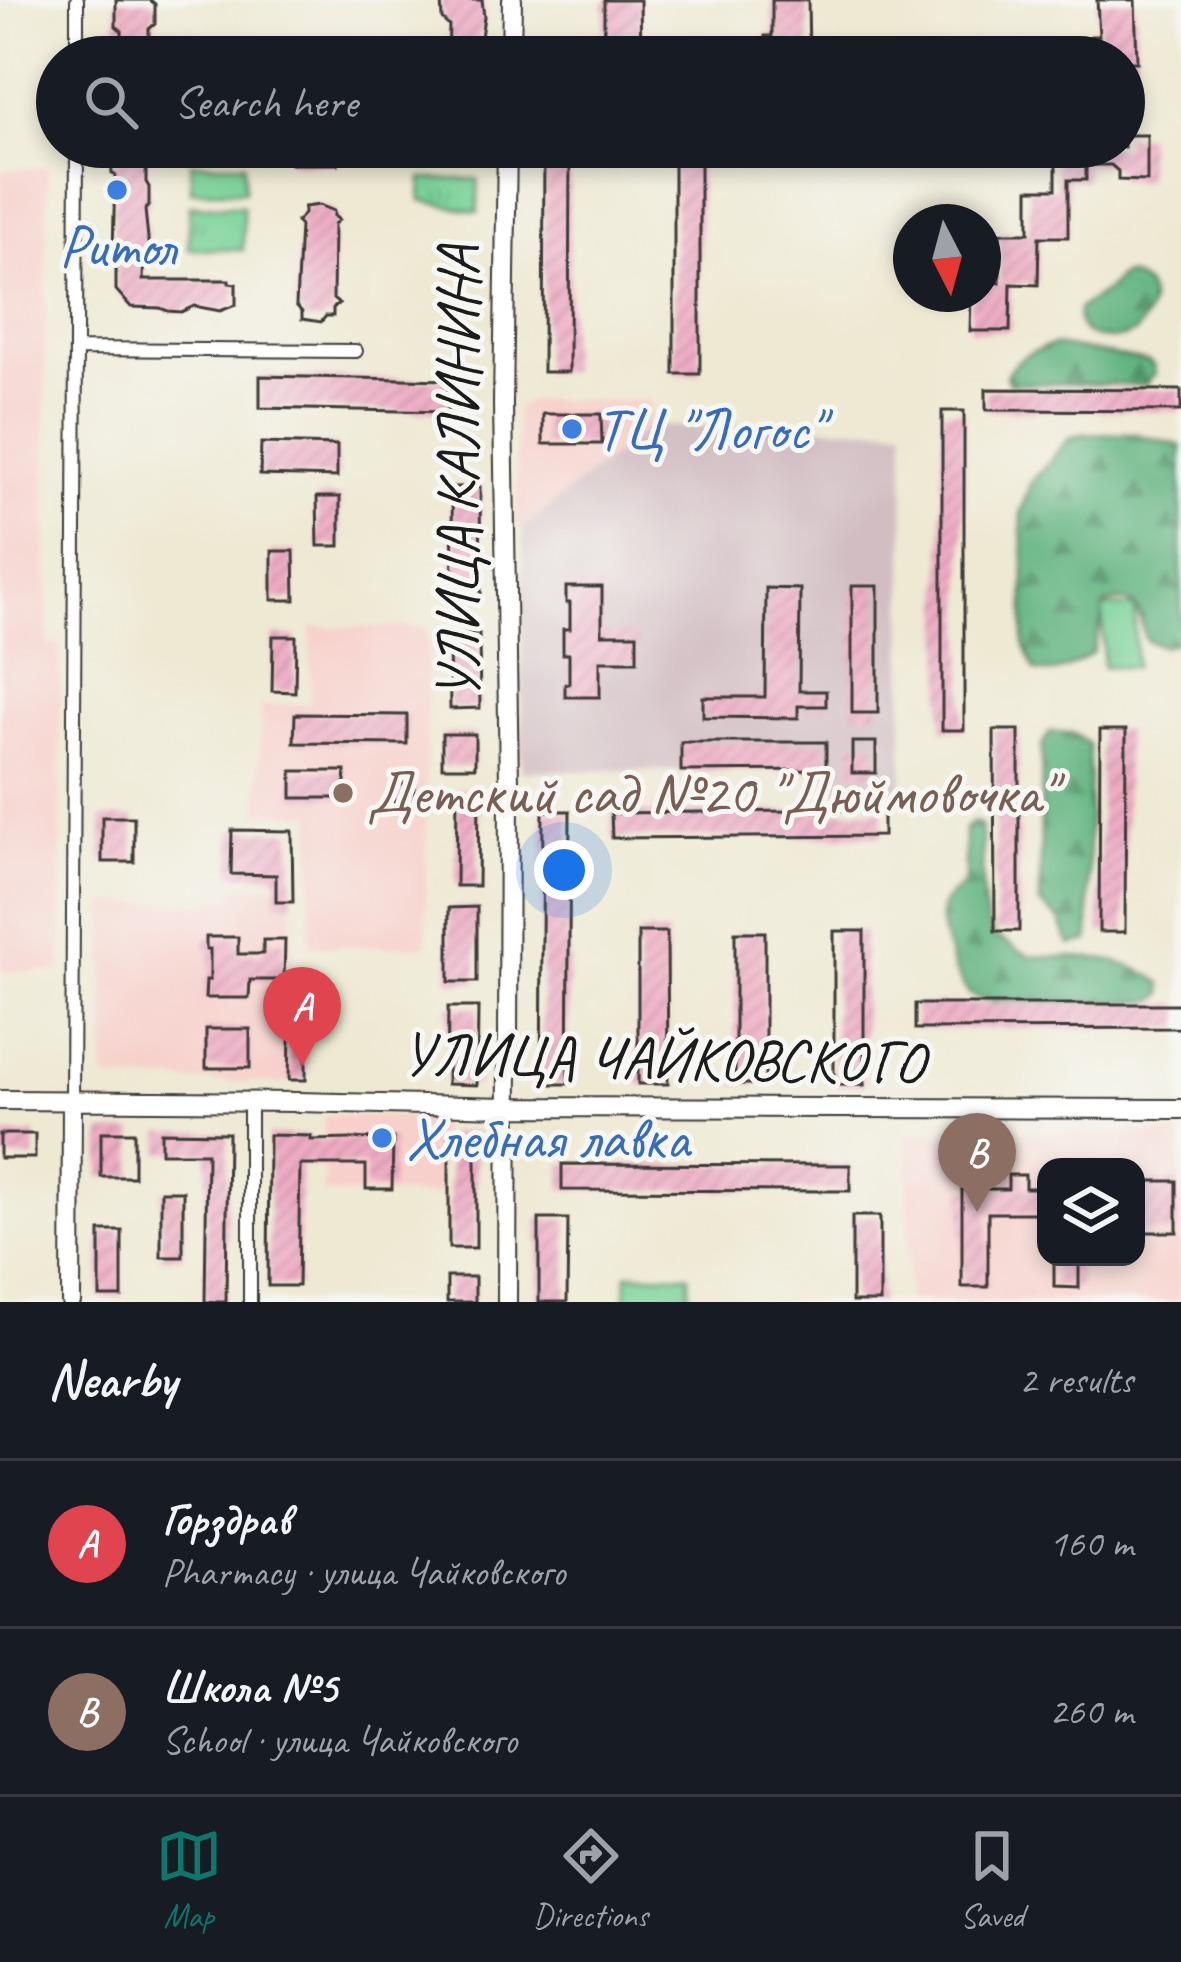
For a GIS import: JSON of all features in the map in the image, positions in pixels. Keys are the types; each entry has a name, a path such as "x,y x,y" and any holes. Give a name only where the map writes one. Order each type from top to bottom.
{"main road":[{"path":"512,0 512,36"},
{"name":"УЛИЦА КАЛИНИНА","path":"507,168 503,404 508,1302"},
{"name":"УЛИЦА ЧАЙКОВСКОГО","path":"0,1100 1181,1109"},
{"path":"70,1302 72,1101"}],"street":[{"path":"77,0 77,36"},
{"path":"72,1101 76,168"},
{"path":"76,349 356,352"},
{"path":"250,1102 250,1302"}],"shaded area":[{"path":"48,168 48,644 60,645 62,967 56,972 0,971 0,170"},
{"path":"530,400 650,400 650,426 523,528 516,528 516,412"},
{"path":"650,426 905,428 903,789 826,791 825,770 521,771 523,528"},
{"name":"Детский сад №20 \"Дюймовочка\"","path":"311,627 427,627 426,946 310,946 313,814 258,812 261,705 310,704"},
{"path":"234,886 293,887 289,1083 109,1080 104,1074 105,903 209,904 215,899 233,899"},
{"path":"324,1115 440,1117 439,1195 323,1194"},
{"path":"908,1133 1181,1134 1181,1302 908,1302"}],"green space":[{"path":"191,168 244,168 244,191 191,191"},
{"path":"422,179 478,179 478,212 421,200"},
{"path":"189,206 243,206 243,250 189,249"},
{"path":"1126,275 1148,292 1149,307 1141,324 1135,333 1116,338 1088,334 1078,321 1078,310"},
{"path":"1054,345 1147,361 1155,373 1145,385 1009,383 1006,376 1020,360"},
{"path":"1137,434 1181,446 1181,641 1163,646 1146,641 1133,604 1118,601 1106,604 1093,652 1066,668 1043,672 1035,670 1024,644 1021,512 1030,484 1070,437"},
{"path":"1103,607 1135,607 1135,667 1103,667"},
{"path":"1050,732 1073,733 1089,745 1089,941 1070,945 1060,920 1040,904 1042,745"},
{"path":"974,822 981,825 983,898 995,938 1029,955 1095,958 1128,965 1162,983 1163,994 1148,1001 996,1001 969,993 949,954 941,911 965,882 965,828"},
{"path":"627,1274 689,1275 689,1302 626,1302"}],"building":[{"path":"116,0 155,4 155,24 149,36 122,36 116,26"},
{"path":"441,0 482,0 481,36 449,36 449,26 442,19"},
{"path":"604,0 640,0 641,36 604,36"},
{"path":"772,0 808,0 809,36 772,36"},
{"path":"1097,0 1135,0 1136,36 1099,36"},
{"path":"1147,135 1147,181 1118,180 1114,168 1145,168"},
{"path":"112,168 146,168 148,246 143,280 229,280 236,284 236,305 220,311 194,306 181,312 131,307 116,290"},
{"path":"544,168 570,168 569,372 543,372"},
{"path":"674,168 700,168 700,374 674,374"},
{"path":"1056,168 1086,168 1086,180 1068,180 1068,237 1039,237 1038,285 1011,284 1010,331 970,331 971,312 1001,312 1001,233 1029,233 1029,189 1056,189"},
{"path":"319,205 334,211 339,220 334,224 333,299 339,304 333,316 321,322 302,319 296,305 300,226 296,222 304,207"},
{"path":"260,376 448,380 447,412 260,408"},
{"path":"986,389 1181,390 1181,411 986,410"},
{"path":"942,411 964,411 964,730 942,730"},
{"name":"ТЦ \"Логос\"","path":"543,414 601,414 602,444 543,444"},
{"path":"261,443 337,445 337,477 260,475"},
{"path":"452,487 480,487 481,601 453,601"},
{"path":"317,497 340,497 340,546 318,546"},
{"path":"272,551 294,551 295,600 272,600"},
{"path":"852,586 878,586 878,713 852,713"},
{"path":"566,587 602,587 602,634 637,634 637,661 600,661 600,697 565,697 569,654 563,654 563,629 570,629"},
{"path":"766,588 800,589 799,691 826,691 826,706 798,706 798,718 703,717 703,697 765,697"},
{"path":"449,633 479,633 480,708 450,709"},
{"path":"273,636 296,636 295,692 272,691"},
{"path":"295,714 407,715 407,744 294,743"},
{"path":"994,730 1019,730 1019,931 995,931"},
{"path":"1100,730 1126,730 1125,932 1099,932"},
{"path":"442,734 475,734 475,767 442,767"},
{"path":"681,742 826,742 826,770 681,771"},
{"path":"852,742 876,742 876,773 852,773"},
{"path":"292,771 345,771 345,798 292,798"},
{"path":"394,784 414,784 415,808 394,808"},
{"path":"457,789 479,789 478,886 456,886"},
{"path":"883,810 883,836 612,838 611,813"},
{"path":"543,811 570,811 568,1084 541,1084"},
{"path":"102,817 134,817 134,862 102,862"},
{"path":"232,830 292,831 293,902 276,902 276,875 231,874"},
{"path":"477,907 477,982 449,982 449,908"},
{"path":"834,931 864,931 864,1085 834,1085"},
{"path":"638,932 667,932 668,1084 638,1084"},
{"path":"735,932 765,932 765,1084 735,1084"},
{"path":"206,937 238,937 238,954 263,954 263,940 285,940 284,980 250,980 249,998 205,998 206,980 210,980"},
{"path":"915,1004 1181,1004 1181,1028 915,1029"},
{"path":"448,1007 478,1007 477,1085 447,1084"},
{"path":"206,1029 250,1029 250,1068 206,1068"},
{"path":"290,1035 306,1035 306,1080 289,1080"},
{"path":"101,1132 134,1132 134,1177 101,1177"},
{"path":"161,1132 228,1133 226,1302 205,1302 207,1153 161,1153"},
{"path":"449,1133 476,1133 476,1248 449,1248"},
{"path":"0,1134 35,1134 35,1158 0,1158"},
{"path":"269,1135 311,1136 311,1140 393,1138 392,1189 366,1189 366,1165 300,1165 298,1286 268,1286"},
{"path":"562,1164 850,1165 850,1191 562,1190"},
{"path":"1008,1175 1025,1175 1025,1188 1037,1188 1037,1213 988,1213 988,1287 962,1287 962,1189 1008,1189"},
{"path":"1145,1181 1177,1181 1177,1232 1145,1232"},
{"path":"161,1191 183,1191 183,1257 161,1257"},
{"path":"852,1216 880,1216 880,1302 852,1302"},
{"path":"539,1219 568,1219 567,1302 539,1302"},
{"path":"100,1231 122,1231 122,1297 100,1297"},
{"path":"1054,1266 1079,1266 1079,1288 1054,1287"},
{"path":"447,1277 475,1277 475,1302 447,1302"}],"place":[{"name":"Ритол","path":"117,190"},
{"name":"ТЦ \"Логос\"","path":"572,429"},
{"name":"Детский сад №20 \"Дюймовочка\"","path":"343,793"},
{"name":"Горздрав","path":"302,1066"},
{"name":"Хлебная лавка","path":"382,1138"},
{"name":"Школа №5","path":"977,1212"}]}
